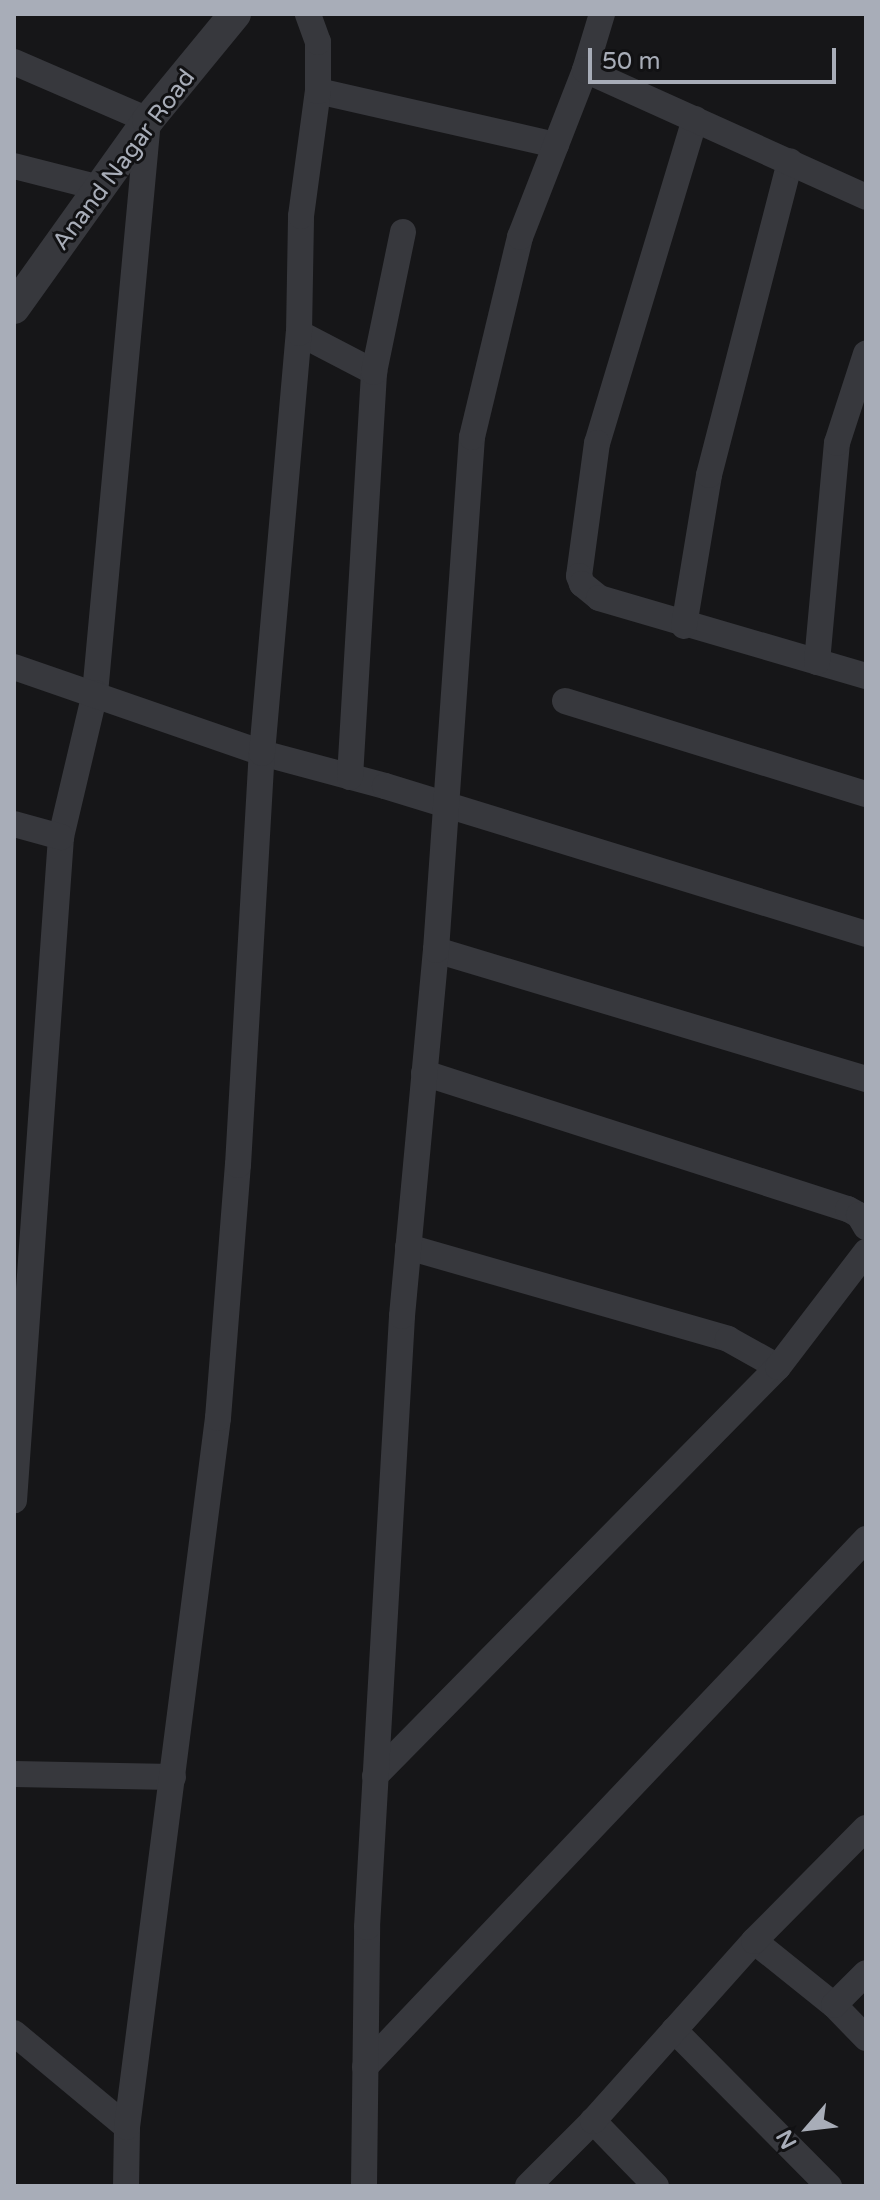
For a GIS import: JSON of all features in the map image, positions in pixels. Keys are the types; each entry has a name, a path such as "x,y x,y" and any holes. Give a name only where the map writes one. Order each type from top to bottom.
{"street":[{"name":"Anand Nagar Road","path":"14,307 148,120 235,14"},
{"path":"126,2186 127,2127 218,1418 238,1165 262,753 299,333 301,216 318,91 318,42 308,14"},
{"path":"364,2186 367,1927 375,1776 408,1247 436,950 472,437 520,237 585,70 602,14"},
{"path":"14,62 148,120 95,693 61,837 17,1418 14,1500"},
{"path":"585,70 866,197"},
{"path":"318,91 556,145"},
{"path":"695,119 597,443 579,576 587,589 599,598 684,626 866,676"},
{"path":"684,626 709,475 790,161"},
{"path":"14,166 100,188"},
{"path":"350,777 374,372 403,232"},
{"path":"299,333 374,372"},
{"path":"817,662 837,443 866,354"},
{"path":"14,667 262,753 866,934"},
{"path":"565,701 866,794"},
{"path":"14,824 61,837"},
{"path":"436,950 866,1079"},
{"path":"424,1073 848,1209 859,1215 866,1227"},
{"path":"408,1247 728,1339 778,1367"},
{"path":"375,1776 401,1746 778,1367 866,1252"},
{"path":"365,2067 866,1539"},
{"path":"14,1774 173,1777"},
{"path":"528,2186 593,2121 754,1941 866,1828"},
{"path":"754,1941 834,2005 866,2038"},
{"path":"834,2005 866,1973"},
{"path":"674,2030 829,2186"},
{"path":"14,2033 127,2127"},
{"path":"593,2121 656,2186"}]}
